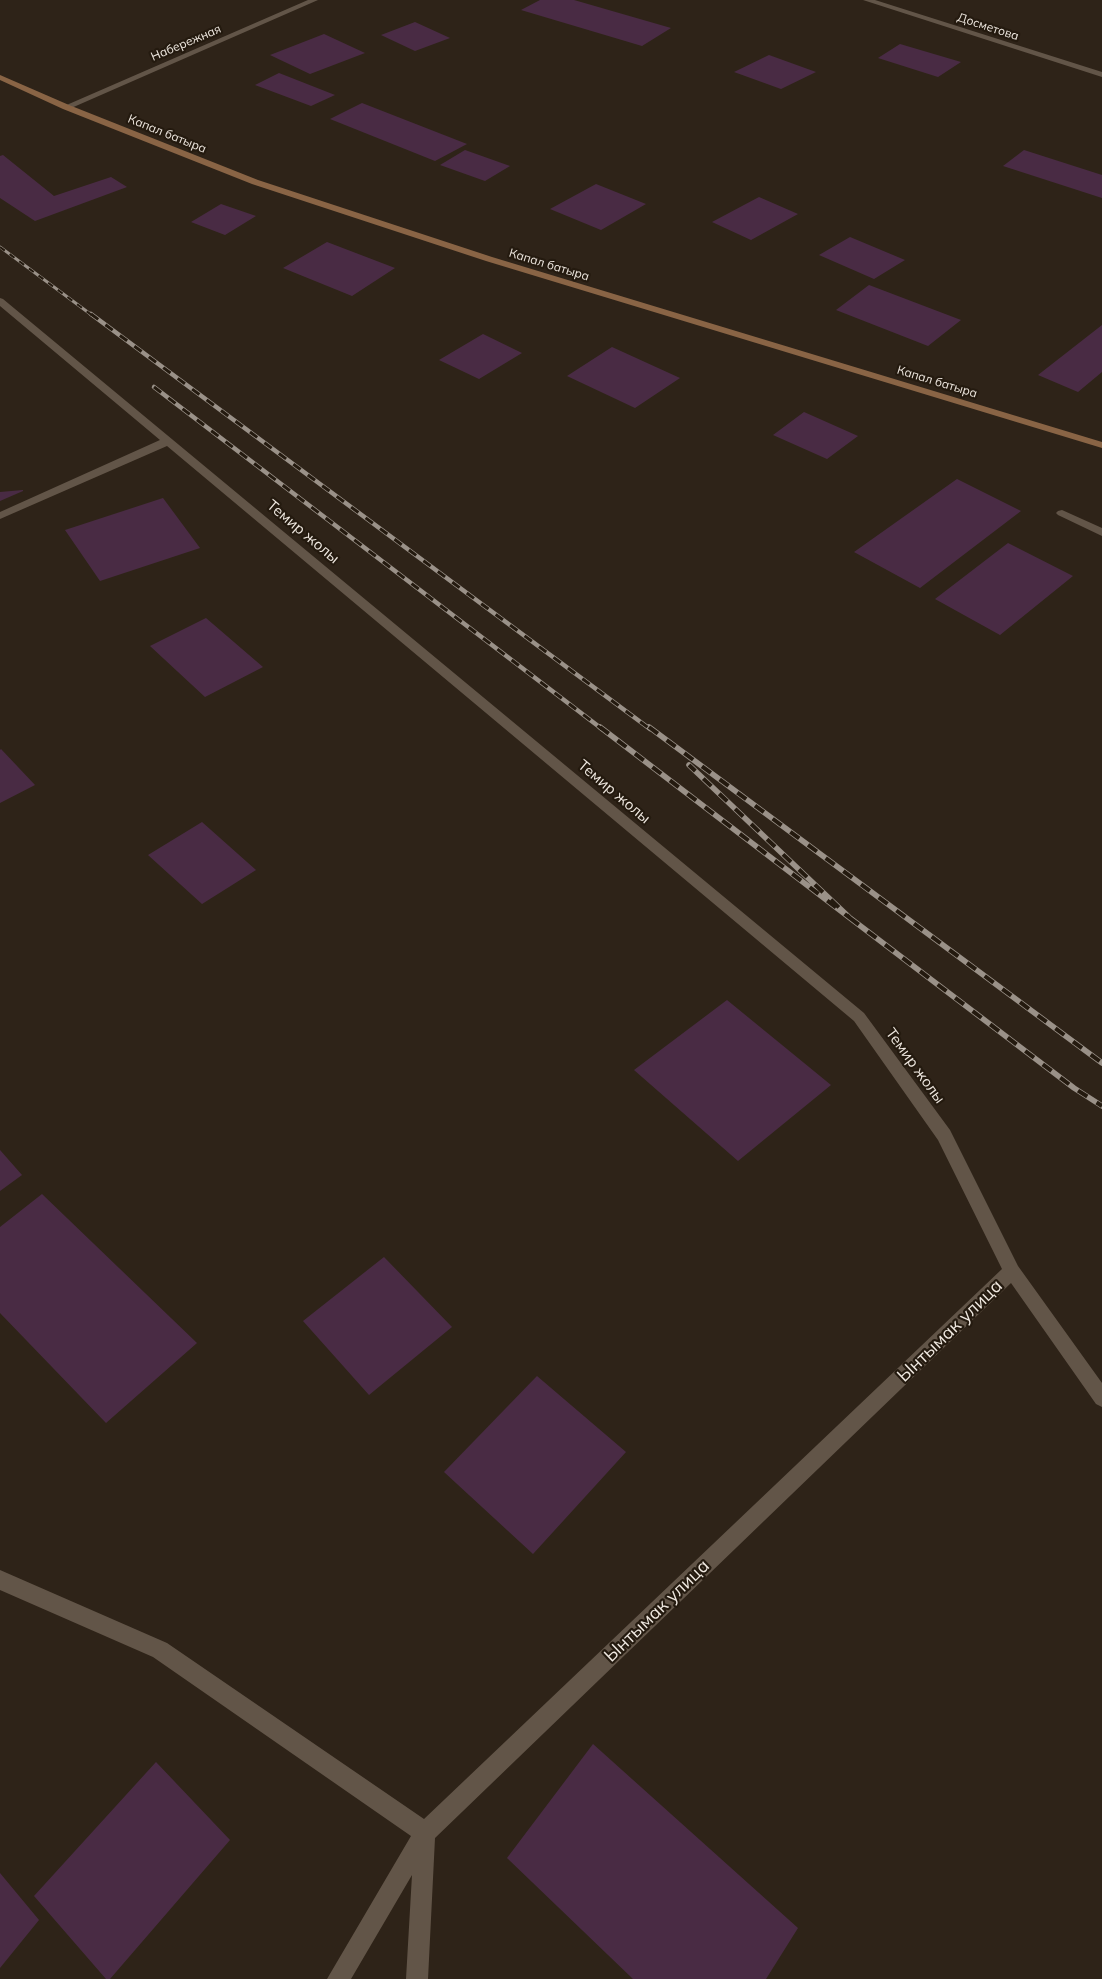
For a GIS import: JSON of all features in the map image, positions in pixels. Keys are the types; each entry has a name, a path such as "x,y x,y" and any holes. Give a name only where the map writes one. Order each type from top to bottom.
{"main road":[{"name":"Капал батыра","path":"0,77 66,107 255,182 480,256 1102,445"}],"street":[{"name":"Набережная","path":"66,107 314,0"},
{"name":"Досметова","path":"867,0 1102,75"},
{"name":"Темир жолы","path":"0,301 859,1017 944,1135 1012,1271 1102,1398"},
{"path":"0,516 168,441"},
{"path":"1062,513 1102,532"},
{"name":"Ынтымак улица","path":"338,1979 424,1833 1012,1271"},
{"path":"0,1580 160,1650 424,1833 417,1979"}],"building":[{"path":"540,0 574,0 671,28 642,46 521,10"},
{"path":"415,22 450,38 415,51 381,35"},
{"path":"324,34 365,53 310,74 270,55"},
{"path":"900,44 961,62 938,77 878,58"},
{"path":"769,55 816,72 781,89 734,72"},
{"path":"279,73 335,95 311,106 255,85"},
{"path":"362,103 467,144 435,161 330,119"},
{"path":"465,150 510,166 485,181 440,165"},
{"path":"1024,150 1102,175 1102,198 1003,166"},
{"path":"3,155 54,196 111,177 127,187 35,221 0,198 0,156"},
{"path":"596,184 646,204 601,230 550,209"},
{"path":"759,197 798,214 751,240 712,222"},
{"path":"221,204 256,216 225,235 191,222"},
{"path":"850,237 905,260 874,279 819,255"},
{"path":"327,242 395,268 352,296 283,268"},
{"path":"869,285 961,320 928,346 836,310"},
{"path":"1102,325 1102,372 1078,392 1038,375"},
{"path":"483,334 522,353 479,379 439,360"},
{"path":"612,347 680,378 635,408 567,376"},
{"path":"804,412 858,436 827,459 773,435"},
{"path":"957,479 1021,511 920,588 854,552"},
{"path":"23,491 0,501 0,492"},
{"path":"163,498 200,548 100,581 65,530"},
{"path":"1008,543 1073,576 1000,635 935,599"},
{"path":"206,618 263,667 205,697 150,646"},
{"path":"0,750 35,785 0,803"},
{"path":"202,822 256,870 202,904 148,855"},
{"path":"727,1000 831,1085 738,1161 634,1070"},
{"path":"0,1150 22,1175 0,1191"},
{"path":"42,1194 197,1343 106,1423 0,1313 0,1227"},
{"path":"384,1257 452,1327 369,1395 303,1321"},
{"path":"537,1376 626,1452 533,1554 444,1472"},
{"path":"593,1744 798,1928 766,1979 633,1979 507,1858"},
{"path":"156,1762 230,1840 110,1979 106,1979 34,1896"},
{"path":"0,1873 39,1920 0,1968"}],"railway":[{"path":"0,247 93,316"},
{"path":"91,314 650,729"},
{"path":"154,387 602,729"},
{"path":"600,727 850,918"},
{"path":"649,727 1102,1063"},
{"path":"689,765 850,918"},
{"path":"850,918 1074,1088 1102,1106"}]}
